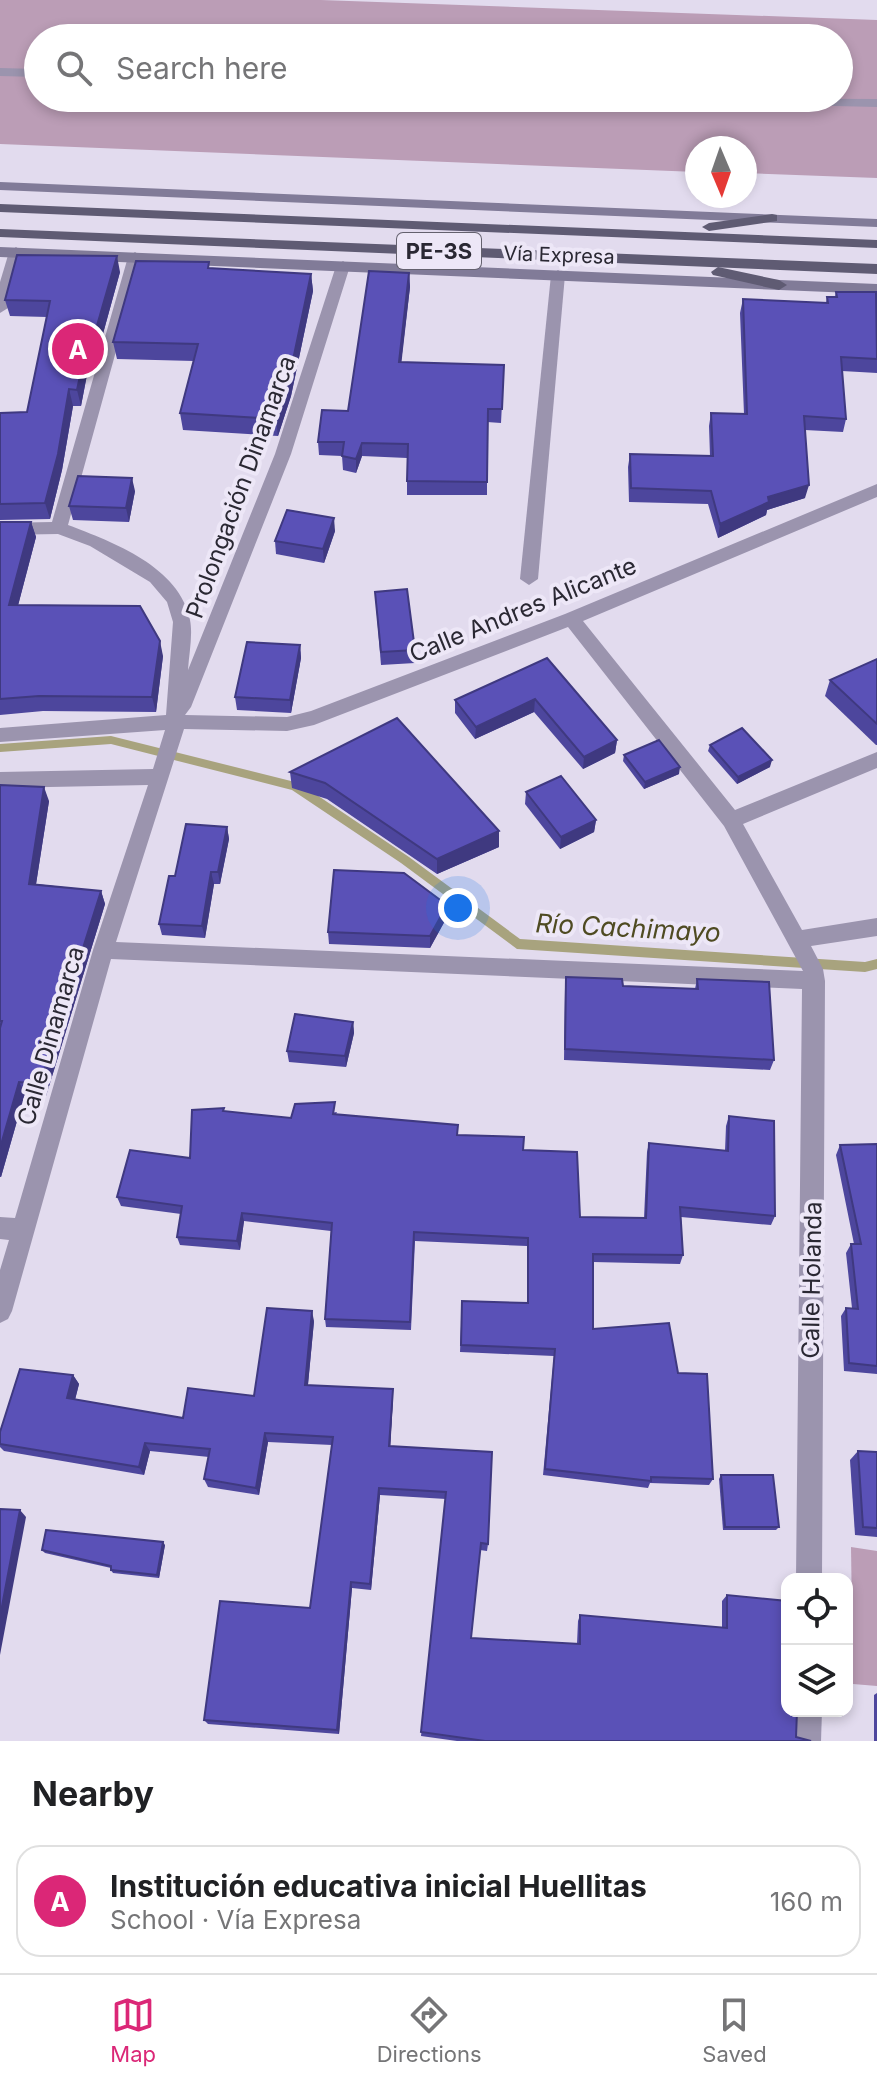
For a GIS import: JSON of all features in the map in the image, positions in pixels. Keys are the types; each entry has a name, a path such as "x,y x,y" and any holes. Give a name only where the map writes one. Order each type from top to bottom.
{"main road":[{"name":"Vía Expresa","path":"0,186 877,223"},
{"name":"Vía Expresa","path":"0,208 877,244"},
{"path":"656,235 772,218"},
{"name":"Vía Expresa","path":"0,233 877,269"},
{"name":"Vía Expresa","path":"8,252 877,289"},
{"path":"655,260 779,285"}],"street":[{"path":"0,72 24,73"},
{"path":"853,102 877,103"},
{"path":"0,308 8,252"},
{"path":"59,528 135,257"},
{"name":"Prolongación Dinamarca","path":"175,728 283,454 343,266"},
{"path":"529,579 558,275"},
{"name":"Calle Andres Alicante","path":"0,735 287,724 314,718 571,619 877,490"},
{"path":"0,529 59,528 96,542 156,577 175,600 182,622 175,728"},
{"path":"571,619 731,820 808,960"},
{"name":"Calle Dinamarca","path":"0,1311 10,1229 175,728"},
{"path":"731,820 877,760"},
{"path":"0,780 162,772"},
{"path":"103,950 457,963 808,960 877,927"},
{"name":"Calle Holanda","path":"808,960 809,1573"},
{"path":"807,1741 808,1717"}],"shaded area":[{"path":"0,0 321,0 877,20 877,178 757,173 757,136 685,136 685,172 0,144"},
{"path":"851,1547 877,1551 877,1686 853,1684"}],"building":[{"path":"17,255 117,256 92,343 87,343 77,390 69,389 58,454 45,503 0,504 0,413 27,412 50,301 5,300"},
{"path":"136,261 209,262 208,268 311,274 289,379 276,419 180,413 198,344 113,342"},
{"path":"369,271 409,273 399,362 504,365 502,409 488,409 487,482 407,481 408,444 362,443 356,459 342,456 344,442 318,442 322,410 348,411"},
{"path":"836,292 876,292 877,359 841,357 846,419 804,416 809,485 768,497 769,502 720,524 711,491 631,488 630,454 713,456 711,413 747,414 743,299 828,303 827,297 837,297"},
{"path":"78,476 132,478 126,508 69,506"},
{"path":"287,510 334,518 323,549 275,541"},
{"path":"0,522 31,522 9,605 140,606 160,641 152,697 39,696 0,699"},
{"path":"407,589 415,650 381,652 375,592"},
{"path":"247,642 300,645 290,700 235,697"},
{"path":"547,658 617,740 584,757 535,699 476,727 455,700"},
{"path":"877,659 877,724 830,680"},
{"path":"397,718 499,831 437,859 325,783 290,772"},
{"path":"742,728 772,760 738,777 710,745"},
{"path":"659,740 680,767 645,782 624,755"},
{"path":"561,776 596,820 561,837 526,792"},
{"path":"0,785 44,787 29,884 101,891 40,1084 19,1082 0,1148 2,1021"},
{"path":"186,824 227,827 218,872 211,872 202,926 159,924 169,876 175,876"},
{"path":"334,870 404,873 447,905 430,936 328,932"},
{"path":"566,977 622,979 623,986 698,989 697,979 769,982 774,1060 565,1049"},
{"path":"295,1014 353,1022 345,1056 287,1051"},
{"path":"335,1102 333,1114 458,1125 457,1135 524,1137 523,1150 577,1152 580,1217 646,1218 649,1143 728,1151 729,1116 774,1121 775,1216 680,1207 683,1255 593,1254 593,1329 669,1323 678,1373 707,1374 713,1479 651,1477 651,1481 545,1469 555,1349 461,1345 462,1301 528,1303 528,1238 414,1232 410,1322 325,1319 332,1223 242,1213 237,1241 177,1237 182,1206 117,1197 130,1150 190,1158 192,1110 224,1108 223,1111 291,1118 295,1104"},
{"path":"877,1144 877,1366 849,1363 846,1308 858,1309 851,1244 861,1244 840,1145"},
{"path":"267,1308 312,1311 305,1385 393,1389 389,1446 492,1452 488,1544 481,1543 471,1638 580,1644 580,1615 727,1628 727,1595 781,1600 781,1717 797,1717 796,1737 811,1741 485,1741 421,1732 446,1492 379,1488 370,1584 351,1582 337,1730 204,1720 220,1601 310,1608 333,1437 265,1433 256,1488 204,1479 210,1449 145,1443 139,1467 0,1444 0,1432 20,1369 73,1375 67,1398 183,1418 188,1388 254,1396"},
{"path":"858,1451 877,1452 877,1528 863,1527"},
{"path":"721,1475 773,1475 779,1527 725,1527"},
{"path":"0,1509 20,1510 0,1617"},
{"path":"46,1530 163,1542 157,1575 111,1570 111,1566 42,1550"}],"waterway":[{"name":"Río Cachimayo","path":"0,748 111,740 295,786 405,860 517,944 865,967 877,964"}],"place":[{"name":"Institución educativa inicial Huellitas","path":"78,349"}]}
